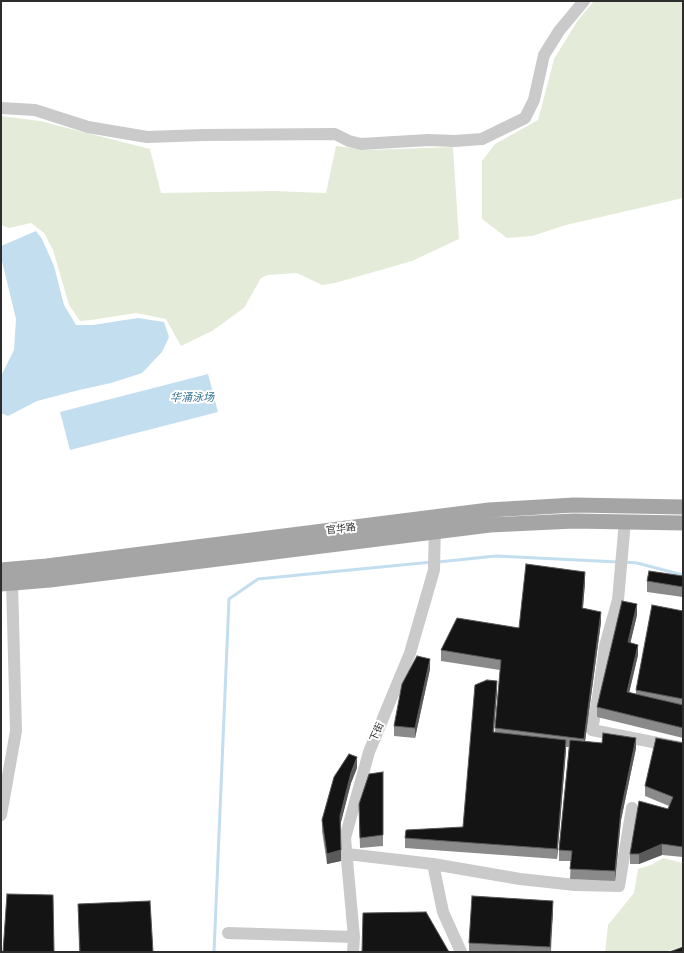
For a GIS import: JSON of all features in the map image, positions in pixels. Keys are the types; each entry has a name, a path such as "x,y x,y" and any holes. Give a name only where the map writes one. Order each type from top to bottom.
{"main road":[{"name":"官华路","path":"1,570 48,566 489,510 574,505 683,507"},
{"name":"官华路","path":"7,584 50,580 490,525 574,521 683,523"}],"street":[{"path":"1,108 35,110 88,127 147,137 335,134 349,141 361,144 428,140 455,141 482,139 525,118 534,100 544,55 559,31 584,1"},
{"name":"下街","path":"353,952 354,937 345,838 369,752 410,654 434,570 436,552 436,517"},
{"path":"625,521 618,600 605,646 592,730 683,748"},
{"path":"1,815 3,792 16,731 7,584"},
{"path":"347,854 433,864 520,879 575,885 619,886 632,808"},
{"path":"433,864 443,912 462,952"},
{"path":"228,933 354,937"}],"green space":[{"path":"594,1 683,1 683,198 566,225 532,236 507,238 482,219 482,161 495,144 538,120 554,59 578,20"},
{"path":"1,116 40,121 150,149 161,193 273,191 326,193 336,146 367,150 453,147 459,239 412,261 335,283 322,285 297,273 268,275 261,278 244,308 212,331 181,346 166,319 136,313 80,321 69,305 53,250 44,233 31,223 9,228 1,225"},
{"path":"663,858 683,863 683,946 664,952 605,952 608,925 634,893 638,869 651,865"}],"water":[{"path":"36,231 42,239 54,266 64,305 76,325 93,325 138,318 164,322 169,337 162,352 142,373 111,383 37,401 8,416 1,413 1,376 14,350 16,319 1,257 1,246"},
{"name":"华涌泳场","path":"208,374 218,412 70,450 60,412"}],"building":[{"path":"526,564 585,572 582,608 601,612 584,739 495,728 501,660 441,650 457,618 519,628"},
{"path":"649,571 683,576 683,587 647,581"},
{"path":"622,601 637,604 628,642 638,645 627,692 683,705 683,728 597,707"},
{"path":"652,605 683,611 683,699 636,690"},
{"path":"417,656 430,659 415,728 394,726 402,684"},
{"path":"487,680 497,681 493,732 566,740 557,849 405,838 406,830 463,827 475,685"},
{"path":"603,733 636,738 621,810 615,871 570,869 572,851 559,850 570,740 602,743"},
{"path":"656,738 683,743 683,847 662,844 639,854 630,854 639,801 668,809 673,797 645,786"},
{"path":"349,754 357,757 351,773 340,816 341,850 327,854 322,820 334,777"},
{"path":"383,772 383,835 360,838 359,804 369,774"},
{"path":"7,894 53,895 54,952 3,952"},
{"path":"472,896 553,901 550,947 469,943"},
{"path":"150,901 153,952 80,952 78,904"},
{"path":"426,912 449,952 362,952 363,913"},
{"path":"683,947 683,952 669,952"}],"waterway":[{"path":"438,562 496,556 618,562"},
{"path":"214,952 229,599 258,579 432,562"},
{"path":"623,562 637,563 683,575"}]}
